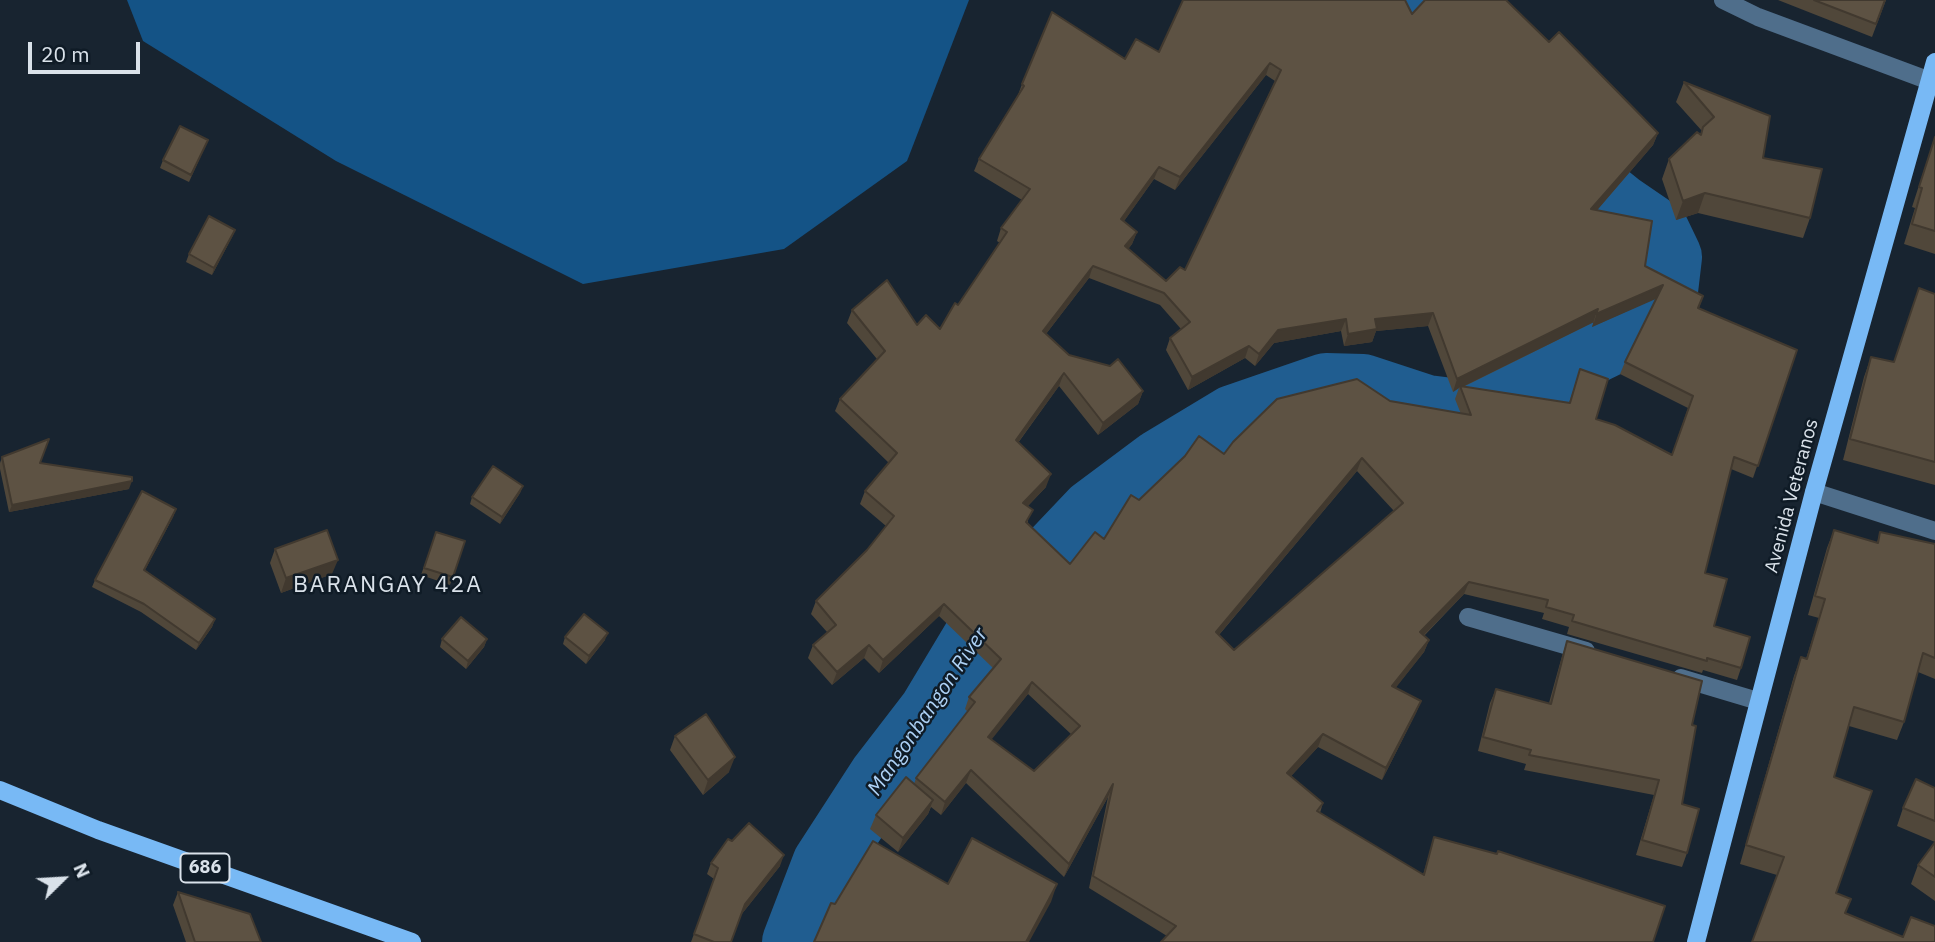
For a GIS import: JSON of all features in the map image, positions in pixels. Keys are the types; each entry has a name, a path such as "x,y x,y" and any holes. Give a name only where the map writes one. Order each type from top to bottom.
{"main road":[{"name":"Avenida Veteranos","path":"1696,942 1814,492 1935,62"},
{"name":"686","path":"0,790 98,830 412,942"}],"street":[{"path":"1723,0 1758,17 1930,80"},
{"path":"1814,492 1935,531"},
{"path":"1468,617 1601,656"},
{"path":"1667,674 1758,701"}],"shaded area":[{"path":"127,0 969,0 907,161 784,249 583,284 336,161 143,41"}],"building":[{"path":"1183,0 1405,0 1412,14 1425,0 1506,0 1549,42 1559,32 1658,133 1591,209 1652,221 1645,266 1703,296 1698,308 1797,350 1758,466 1734,457 1705,573 1727,579 1714,626 1750,637 1741,668 1707,658 1707,661 1572,621 1574,615 1546,607 1548,600 1469,582 1420,632 1429,640 1392,686 1421,701 1386,768 1323,734 1287,773 1323,803 1317,811 1424,875 1434,837 1497,854 1498,851 1665,906 1653,942 1161,942 1176,926 1093,876 1113,784 1069,864 971,770 945,802 916,778 975,702 969,697 1001,659 944,604 883,660 869,645 837,672 813,645 836,625 816,601 867,550 894,516 865,491 897,453 840,399 885,351 852,310 887,280 917,325 926,315 940,329 955,303 958,305 1007,232 1001,228 1030,189 979,159 1024,86 1022,84 1052,12 1125,59 1136,39 1159,52","holes":["1270,63 1281,70 1185,270 1180,267 1166,281 1125,246 1137,232 1121,219 1159,167 1180,177","1093,266 1164,293 1190,322 1170,338 1192,377 1249,346 1259,354 1278,330 1346,319 1348,334 1377,329 1375,319 1433,313 1457,379 1598,309 1596,314 1663,285 1625,362 1693,396 1672,455 1615,425 1596,419 1608,379 1580,369 1570,403 1460,386 1471,415 1390,401 1357,379 1277,399 1224,454 1199,436 1185,456 1139,500 1131,495 1104,539 1095,532 1070,564 1026,522 1033,510 1023,503 1051,474 1016,440 1064,373 1103,423 1143,391 1118,359 1110,366 1069,355 1043,331","1362,458 1403,503 1234,650 1216,632","1032,682 1080,726 1034,771 988,737"]},
{"path":"1814,0 1885,0 1876,24"},
{"path":"1684,82 1770,116 1763,158 1822,169 1810,218 1705,193 1683,201 1669,159 1697,132 1701,135 1703,127 1714,117"},
{"path":"180,126 208,140 191,175 163,160"},
{"path":"1935,137 1935,231 1912,224 1922,188 1919,187"},
{"path":"209,216 235,230 214,268 189,254"},
{"path":"1919,288 1935,294 1935,462 1850,439 1871,357 1894,362"},
{"path":"49,439 40,463 132,477 132,481 12,505 2,457"},
{"path":"493,466 523,486 502,517 472,497"},
{"path":"142,491 176,509 144,570 215,619 199,643 144,604 95,580"},
{"path":"327,530 338,560 286,578 275,549"},
{"path":"1834,530 1878,543 1880,532 1935,544 1935,658 1923,653 1904,722 1854,707 1834,777 1872,791 1836,893 1851,899 1845,913 1903,937 1911,917 1935,926 1935,942 1752,942 1784,857 1746,845 1801,657 1807,659 1825,599 1815,596"},
{"path":"436,532 465,541 453,577 424,568"},
{"path":"584,614 608,633 589,656 565,637"},
{"path":"461,617 487,639 468,661 442,639"},
{"path":"1567,641 1702,681 1692,725 1696,726 1682,804 1699,809 1687,853 1642,840 1659,780 1529,755 1531,750 1483,737 1496,689 1551,704"},
{"path":"706,714 735,757 708,780 675,736"},
{"path":"906,777 933,800 903,838 876,815"},
{"path":"1916,779 1935,788 1935,821 1903,808"},
{"path":"749,823 784,855 745,904 731,942 714,942 694,934 718,868 711,863 728,839 732,841"},
{"path":"972,838 1057,884 1026,942 814,942 831,903 835,904 873,841 948,884"},
{"path":"1935,842 1935,877 1918,865"},
{"path":"178,892 250,914 261,942 195,942"}],"waterway":[{"name":"Mangonbangon River","path":"795,942 825,864 882,776 932,711 980,631 1093,512 1160,462 1233,418 1326,386 1363,387 1427,408 1467,413 1532,386 1593,351 1650,323 1665,291 1669,257 1657,232 1619,206 1458,76 1418,23 1408,0"}],"district":[{"name":"BARANGAY 42A","path":"388,585"}]}
